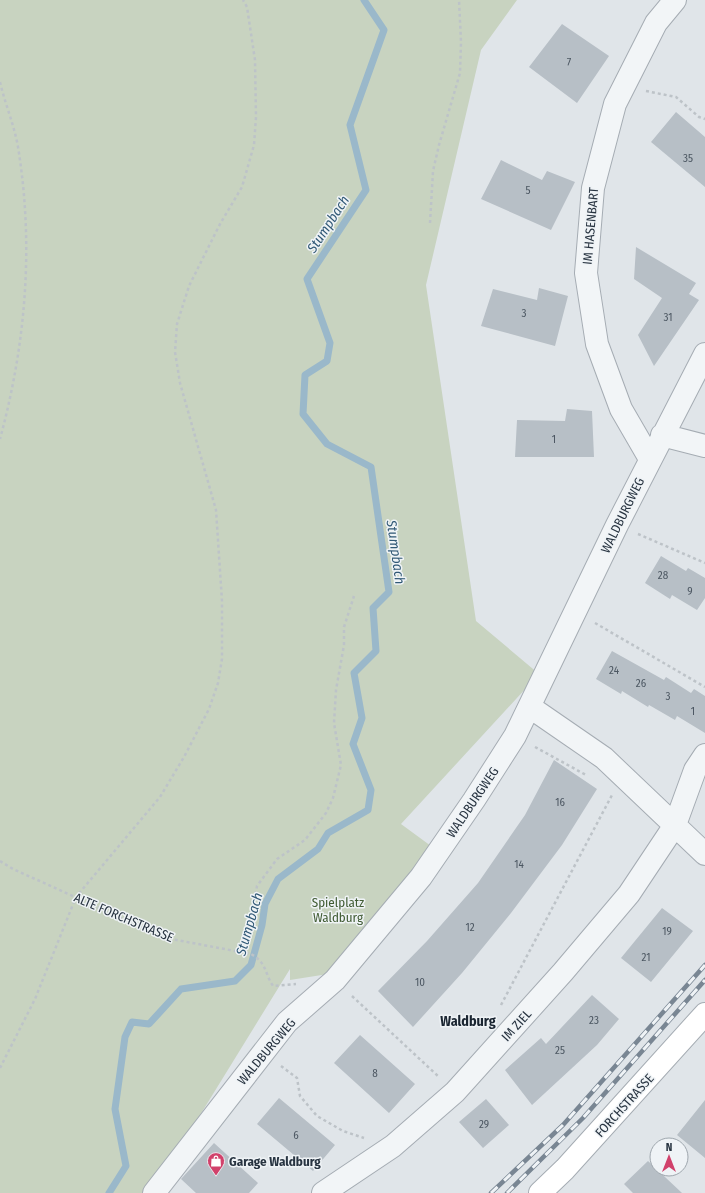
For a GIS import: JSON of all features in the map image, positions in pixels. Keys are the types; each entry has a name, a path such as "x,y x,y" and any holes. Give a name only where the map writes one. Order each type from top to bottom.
{"main road":[{"name":"FORCHSTRASSE","path":"540,1193 565,1169 705,1014"}],"street":[{"name":"IM HASENBART","path":"650,459 621,408 597,344 586,273 592,188 615,104 656,23 675,0"},
{"name":"WALDBURGWEG","path":"154,1193 287,1022 335,980 421,877 474,800 515,736 617,525 705,354"},
{"path":"662,435 705,446"},
{"path":"530,707 604,758 705,854"},
{"name":"IM ZIEL","path":"323,1193 392,1146 455,1092 563,972 629,894 675,824 695,770 705,756"}],"path":[{"path":"0,1068 35,999 76,897 160,797 202,722 218,683 222,659 222,601 216,510 180,383 175,352 177,324 189,286 220,224 242,187 254,145 256,117 255,60 247,7 243,0"},
{"path":"430,223 433,171 460,73 461,42 459,0"},
{"path":"633,69 642,76 642,91 676,97 699,117 705,118"},
{"path":"0,82 18,146 25,200 27,274 21,345 11,398 0,439"},
{"path":"617,525 705,563"},
{"path":"239,952 252,914 257,886 277,859 305,840 326,813 333,798 341,765 334,723 336,690 344,645 344,627 354,596"},
{"path":"576,611 705,687"},
{"path":"515,736 588,776"},
{"path":"499,1008 614,791"},
{"name":"ALTE FORCHSTRASSE","path":"0,861 13,869 166,938 251,954 260,959 266,968 267,977 273,986 301,984"},
{"path":"335,980 455,1092"},
{"path":"263,1052 297,1078 300,1096 317,1116 343,1131 366,1138"}],"green space":[{"name":"Spielplatz Waldburg","path":"0,0 517,0 481,50 426,285 476,621 539,674 401,824 431,846 384,911 328,974 290,980 290,969 152,1193 0,1193"}],"building":[{"path":"562,24 609,56 577,103 529,67"},
{"path":"676,112 705,137 705,187 651,142"},
{"path":"501,160 542,180 547,171 575,182 551,230 481,199"},
{"path":"636,247 696,283 689,294 699,300 654,366 638,335 662,298 634,279"},
{"path":"539,288 568,296 555,346 481,326 493,289 537,300"},
{"path":"567,409 592,411 594,457 515,457 517,420 565,421"},
{"path":"661,556 686,571 688,568 705,578 705,598 697,610 672,595 670,599 645,583"},
{"path":"612,651 664,680 666,677 691,693 694,689 705,696 705,733 677,716 675,720 649,705 648,707 622,691 621,694 596,679"},
{"path":"554,760 597,789 562,845 511,913 462,973 413,1027 378,991 427,941 478,883 525,815"},
{"path":"662,908 693,931 651,982 621,958"},
{"path":"592,995 619,1019 597,1045 532,1105 505,1070 541,1038 546,1044"},
{"path":"360,1035 415,1084 389,1113 334,1063"},
{"path":"279,1098 335,1145 313,1171 257,1124"},
{"path":"486,1099 509,1125 483,1148 459,1122"},
{"path":"705,1100 705,1158 689,1145 689,1137 679,1137 677,1135"},
{"path":"214,1143 258,1183 249,1193 196,1193 181,1179"},
{"path":"648,1161 649,1177 665,1177 682,1193 633,1193 624,1184"}],"waterway":[{"name":"Stumpbach","path":"109,1193 126,1166 115,1109 125,1037 132,1022 149,1024 181,989 235,981 251,965 262,925 265,904 278,879 318,849 328,833 368,810 371,790 353,744 362,718 354,673 376,651 373,608 389,592 371,467 327,444 303,414 305,375 327,361 330,343 307,279 366,190 350,125 384,30 364,0"}],"railway":[{"path":"491,1193 563,1125 705,965"},
{"path":"507,1193 583,1118 705,980"}],"place":[{"name":"Garage Waldburg","path":"216,1176"}],"district":[{"name":"Waldburg","path":"468,1021"}]}
